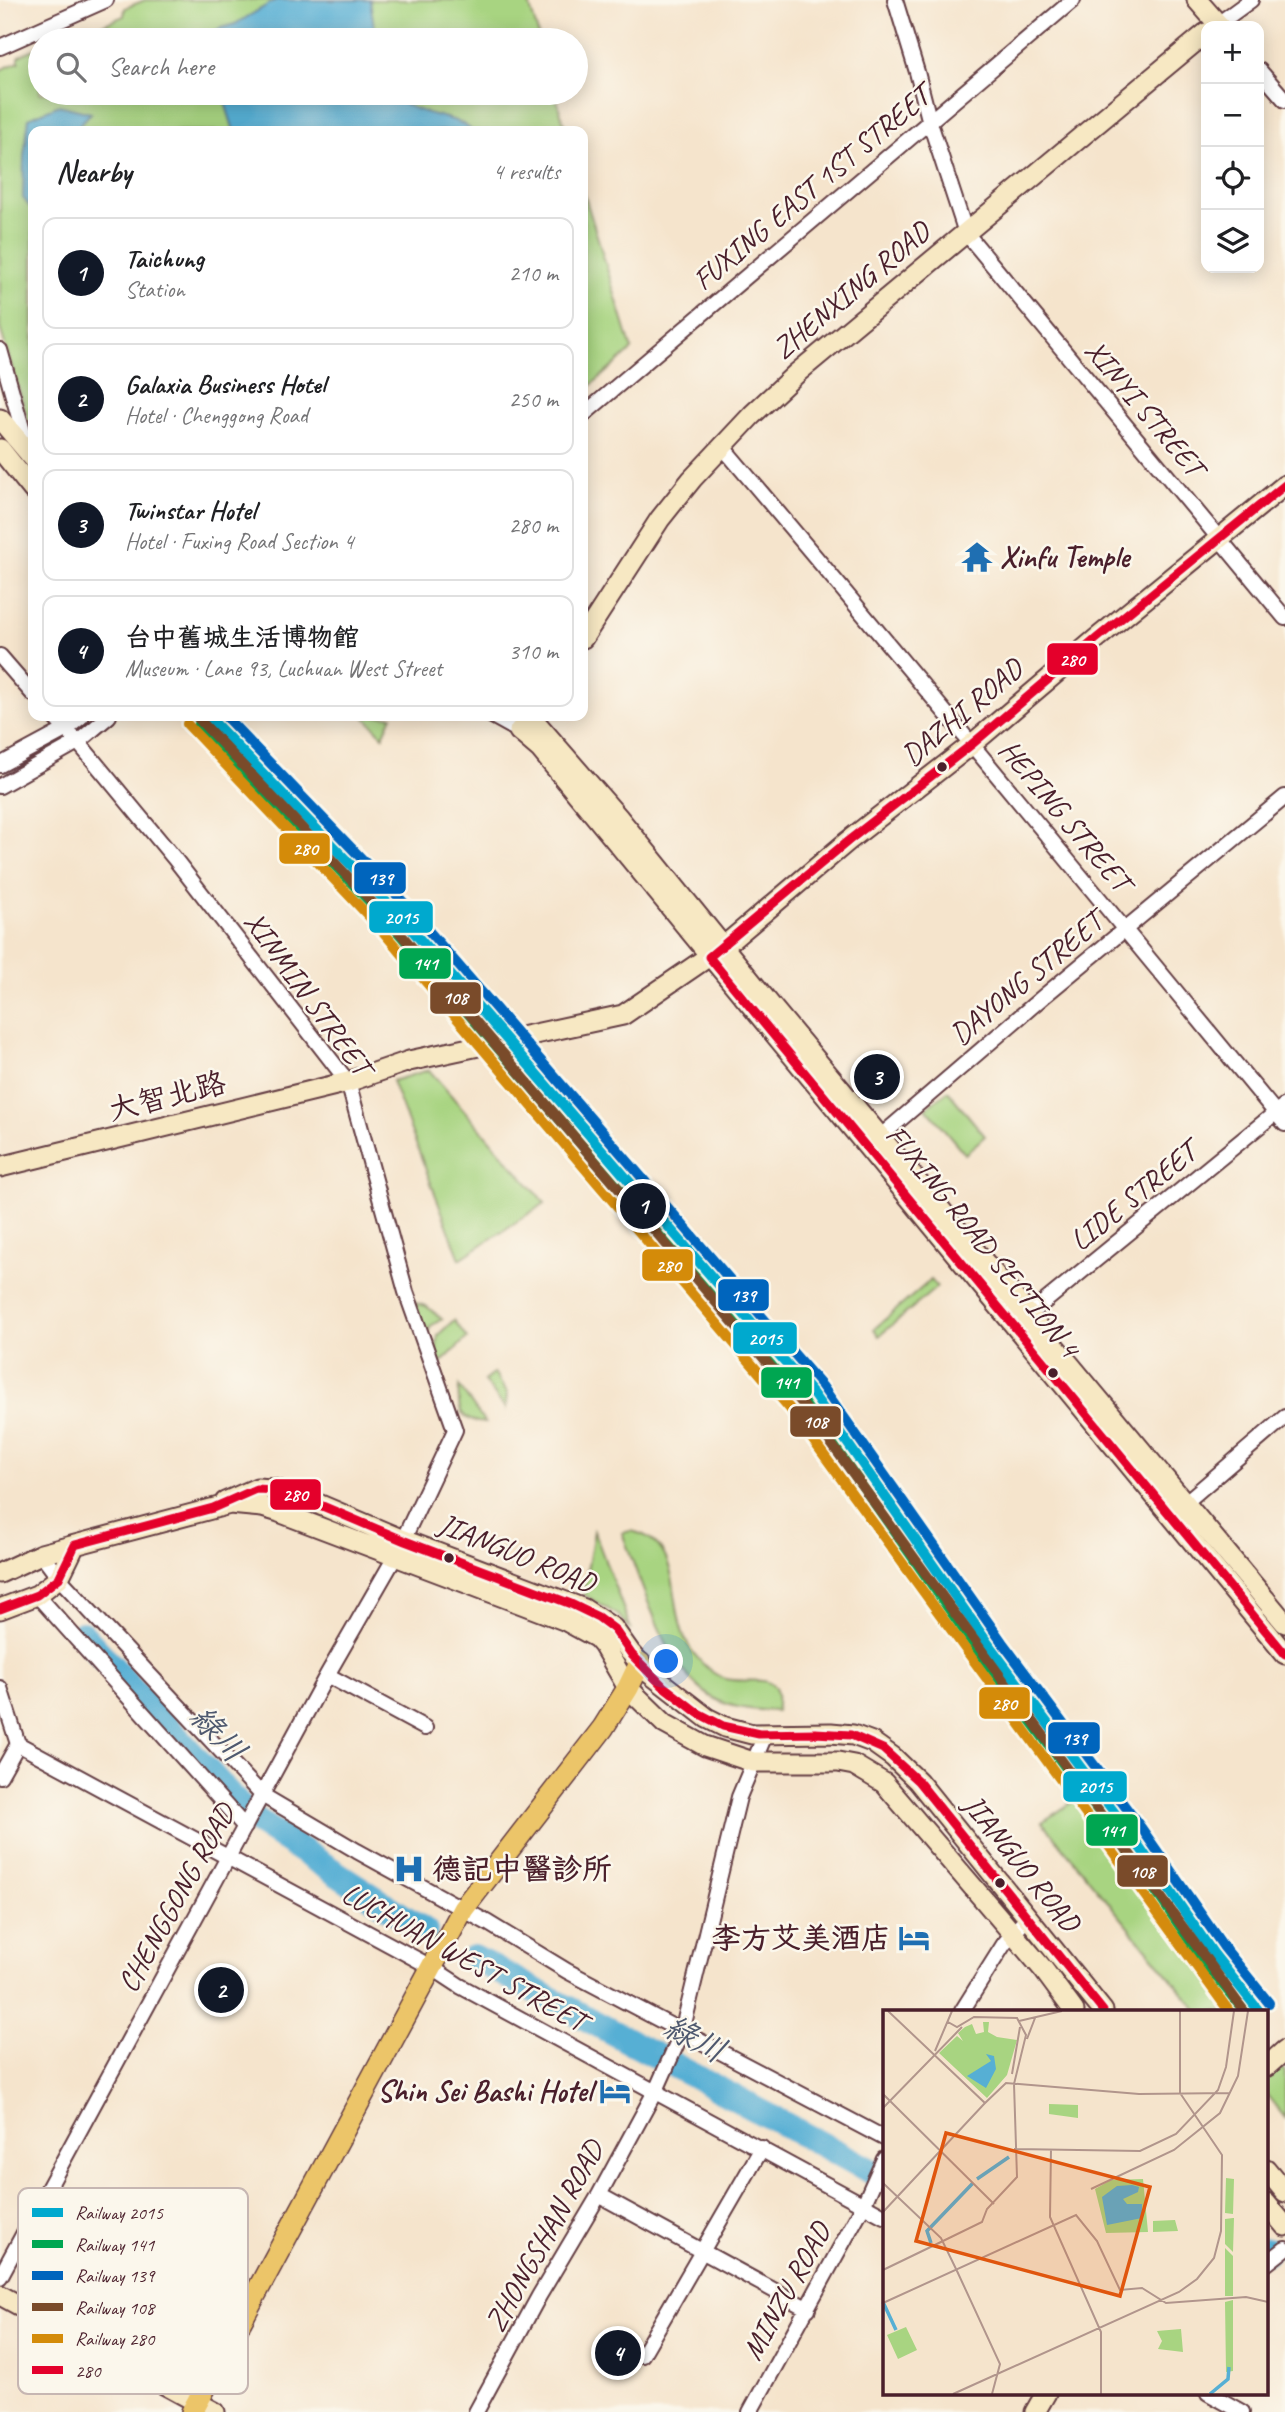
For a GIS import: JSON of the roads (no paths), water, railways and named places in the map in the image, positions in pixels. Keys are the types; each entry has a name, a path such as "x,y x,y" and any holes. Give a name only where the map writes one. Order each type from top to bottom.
{"main road":[{"path":"1197,0 1211,21"},
{"name":"ZHENXING ROAD","path":"588,630 660,519 722,445 797,373 1201,39"},
{"path":"0,419 28,452"},
{"path":"0,449 28,484"},
{"name":"DAZHI ROAD","path":"348,1082 418,1059 615,1018 633,1009 717,951 1285,485"},
{"name":"FUXING ROAD SECTION 4","path":"528,721 540,749 717,951 1022,1320 1185,1503 1285,1623"},
{"name":"大智北路","path":"0,1167 348,1082"},
{"name":"FUXING ROAD SECTION 4","path":"1022,1320 1169,1515 1285,1654"},
{"name":"JIANGUO ROAD","path":"0,1573 41,1554 260,1497 399,1549 584,1609 613,1628 640,1663 689,1706 707,1718 737,1731 765,1735 853,1734 872,1742 893,1757 918,1781 1102,2010"},
{"path":"0,1609 37,1595 59,1578 75,1545"},
{"name":"JIANGUO ROAD","path":"399,1549 587,1632 603,1645 628,1688 665,1724 714,1750 754,1762 838,1762 854,1765 872,1774 897,1796 1073,2010"},
{"path":"248,2319 460,1914 603,1728 640,1663"},
{"path":"1268,2065 1285,2050"},
{"path":"1268,2171 1285,2192"},
{"path":"1268,2205 1285,2226"},
{"path":"0,2295 18,2305"},
{"path":"175,2394 201,2409"},
{"path":"1035,2412 1045,2394"}],"street":[{"path":"43,28 106,0"},
{"path":"895,0 930,123 966,233"},
{"name":"FUXING EAST 1ST STREET","path":"588,411 1073,0"},
{"path":"1223,21 1251,0"},
{"path":"0,47 28,35"},
{"path":"1264,76 1285,100"},
{"name":"XINYI STREET","path":"966,233 1285,618"},
{"path":"0,350 28,446"},
{"name":"HEPING STREET","path":"722,445 1282,1114"},
{"path":"0,656 28,688"},
{"name":"XINMIN STREET","path":"57,721 78,742 174,858 348,1082 406,1292 455,1430"},
{"path":"0,765 65,730 76,721"},
{"path":"0,786 78,742 103,721"},
{"name":"DAYONG STREET","path":"874,1142 1004,1030 1285,797"},
{"name":"LIDE STREET","path":"1022,1320 1282,1114"},
{"path":"1169,1515 1285,1417"},
{"name":"CHENGGONG ROAD","path":"48,2188 327,1675 399,1549 455,1430"},
{"path":"41,1554 59,1578 262,1795 460,1914 883,2137"},
{"path":"37,1595 245,1827"},
{"path":"327,1675 425,1728"},
{"path":"0,1688 18,1744 0,1776"},
{"path":"682,2032 739,1797 765,1735"},
{"name":"LUCHUAN WEST STREET","path":"18,1744 228,1858 433,1963 460,1986 762,2148 865,2200 883,2216"},
{"path":"963,2010 1012,1933 1027,1918"},
{"name":"ZHONGSHAN ROAD","path":"476,2412 539,2296 599,2195 656,2089 682,2032"},
{"path":"642,2355 762,2148"},
{"name":"MINZU ROAD","path":"750,2412 808,2309 883,2161"},
{"path":"599,2195 808,2309"},
{"name":"CHENGGONG ROAD","path":"0,2277 18,2244"},
{"path":"1268,2262 1285,2249"},
{"path":"1210,2394 1242,2412"}],"water":[{"path":"276,0 370,0 374,28 221,28 235,24"},
{"path":"59,105 91,113 79,126 28,126 28,204 23,198 24,156 29,118"},
{"path":"226,105 408,105 466,126 232,126"}],"waterway":[{"name":"綠川","path":"82,1634 250,1817 425,1931"},
{"name":"綠川","path":"474,1958 883,2177"}],"rail line":[{"name":"108","path":"201,721 388,919 801,1402 1243,2010"},
{"name":"2015","path":"213,721 399,915 813,1394 992,1649 1132,1836 1213,1953 1258,2010"},
{"name":"139","path":"230,721 408,907 822,1386 1002,1642 1142,1829 1223,1946 1269,2003"},
{"name":"280","path":"187,724 379,927 791,1410 1228,2010"},
{"name":"141","path":"199,724 390,923 803,1402 982,1656 1122,1843 1203,1960 1243,2010"}],"place":[{"name":"Xinfu Temple","path":"977,557"},
{"name":"Twinstar Hotel","path":"877,1077"},
{"name":"Taichung","path":"643,1206"},
{"name":"德記中醫診所","path":"409,1869"},
{"name":"李方艾美酒店","path":"914,1938"},
{"name":"Galaxia Business Hotel","path":"221,1990"},
{"name":"Shin Sei Bashi Hotel","path":"615,2091"},
{"name":"台中舊城生活博物館","path":"618,2353"}]}
